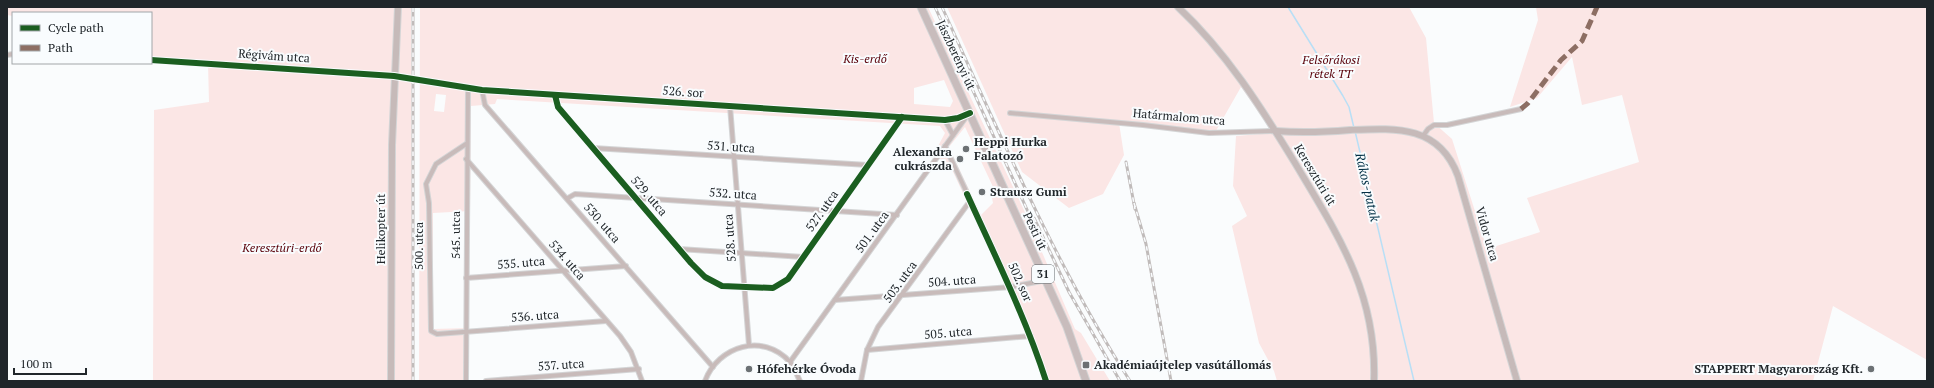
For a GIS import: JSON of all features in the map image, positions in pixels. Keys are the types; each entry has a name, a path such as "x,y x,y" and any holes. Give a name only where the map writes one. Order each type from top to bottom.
{"main road":[{"name":"Jászberényi út","path":"921,7 970,113"},
{"name":"Pesti út","path":"970,113 1046,280 1075,347 1086,381"}],"street":[{"name":"Helikopter út","path":"391,381 392,146 398,7"},
{"name":"Keresztúri út","path":"1178,7 1217,48 1276,131 1341,240 1350,259 1364,299 1369,321 1375,365 1374,381"},
{"name":"Régivám utca","path":"152,60 394,76"},
{"name":"526. sor","path":"394,76 482,90 944,120 958,118 970,113"},
{"name":"545. utca","path":"466,381 466,144 468,88"},
{"name":"530. utca","path":"482,90 485,105 568,198 713,367"},
{"name":"529. utca","path":"555,95 558,107 679,249 705,277 722,286 744,288"},
{"name":"528. utca","path":"730,106 749,345"},
{"path":"1423,136 1428,129 1434,126 1447,125 1521,109"},
{"name":"501. utca","path":"790,362 970,113"},
{"name":"Határmalom utca","path":"1010,113 1135,124 1209,133 1394,129"},
{"name":"527. utca","path":"744,288 773,288 788,279 902,117"},
{"path":"944,120 953,135"},
{"name":"Vidor utca","path":"1394,129 1408,131 1423,136 1442,149 1450,158 1456,170 1517,381"},
{"path":"1285,147 1283,138 1288,132"},
{"name":"500. utca","path":"465,332 437,334 433,333 430,328 429,203 426,184 436,164 466,144"},
{"name":"502. sor","path":"945,146 1011,287 1031,336 1046,381"},
{"name":"531. utca","path":"592,148 868,165"},
{"name":"534. utca","path":"466,159 632,352 642,381"},
{"name":"532. utca","path":"568,198 575,194 897,215"},
{"name":"503. utca","path":"861,381 867,350 878,327 970,201"},
{"path":"679,249 803,257"},
{"name":"535. utca","path":"466,278 626,266"},
{"name":"504. utca","path":"835,300 1011,287 1046,280"},
{"name":"536. utca","path":"465,332 606,321"},
{"name":"505. utca","path":"867,350 1031,336"},
{"path":"705,381 713,367 725,354 734,349 749,345 770,349 779,353 790,362 800,381"},
{"name":"537. utca","path":"486,381 638,369"}],"green space":[{"name":"Keresztúri-erdő","path":"7,7 411,7 412,381 153,381 154,110 209,102 208,63 152,59 152,12 12,12 12,16 7,15"},
{"name":"Kis-erdő","path":"420,7 928,7 1023,208 1075,329 1081,333 1110,381 1043,381 1031,341 949,163 942,162 936,150 945,133 940,126 497,99 495,104 471,106 470,211 433,213 433,329 469,328 469,381 419,381","holes":["944,80 953,101 950,107 914,104 914,88","436,94 446,95 444,112 434,111","965,127 994,189 991,193 993,203 981,215 949,147"]},
{"name":"Felsőrákosi rétek TT","path":"947,7 1409,7 1426,38 1434,123 1452,139 1487,249 1540,232 1527,198 1639,162 1622,95 1582,105 1572,57 1537,98 1510,107 1538,20 1536,7 1927,7 1927,360 1833,306 1813,381 1277,381 1274,371 1259,343 1232,226 1247,216 1233,186 1236,136 1273,133 1241,87 1213,136 1119,123 1124,155 1103,194 1069,208 1022,172"}],"waterway":[{"name":"Rákos-patak","path":"1288,7 1343,96 1349,107 1354,128"},
{"name":"Rákos-patak","path":"1355,131 1414,381"}],"railway":[{"path":"413,7 413,381"},
{"path":"935,7 1034,225"},
{"path":"942,7 1007,150 1053,245 1103,337 1130,381"},
{"path":"1126,162 1135,209"},
{"path":"1134,203 1146,244 1171,381"},
{"path":"1034,218 1069,292 1120,381"}],"marked path":[{"path":"1521,109 1528,103 1561,60 1582,41 1597,7"}],"cycle path":[{"path":"152,60 394,76 482,90 945,120 958,118 970,113"},
{"path":"555,95 558,107 691,263 705,277 722,286 773,288 788,279 902,117"},
{"path":"967,194 1029,333 1046,381"}],"place":[{"name":"Heppi Hurka Falatozó","path":"966,149"},
{"name":"Alexandra cukrászda","path":"960,159"},
{"name":"Strausz Gumi","path":"982,192"},
{"name":"Akadémiaújtelep vasútállomás","path":"1086,365"},
{"name":"Hófehérke Óvoda","path":"749,369"},
{"name":"STAPPERT Magyarország Kft.","path":"1871,369"}]}
